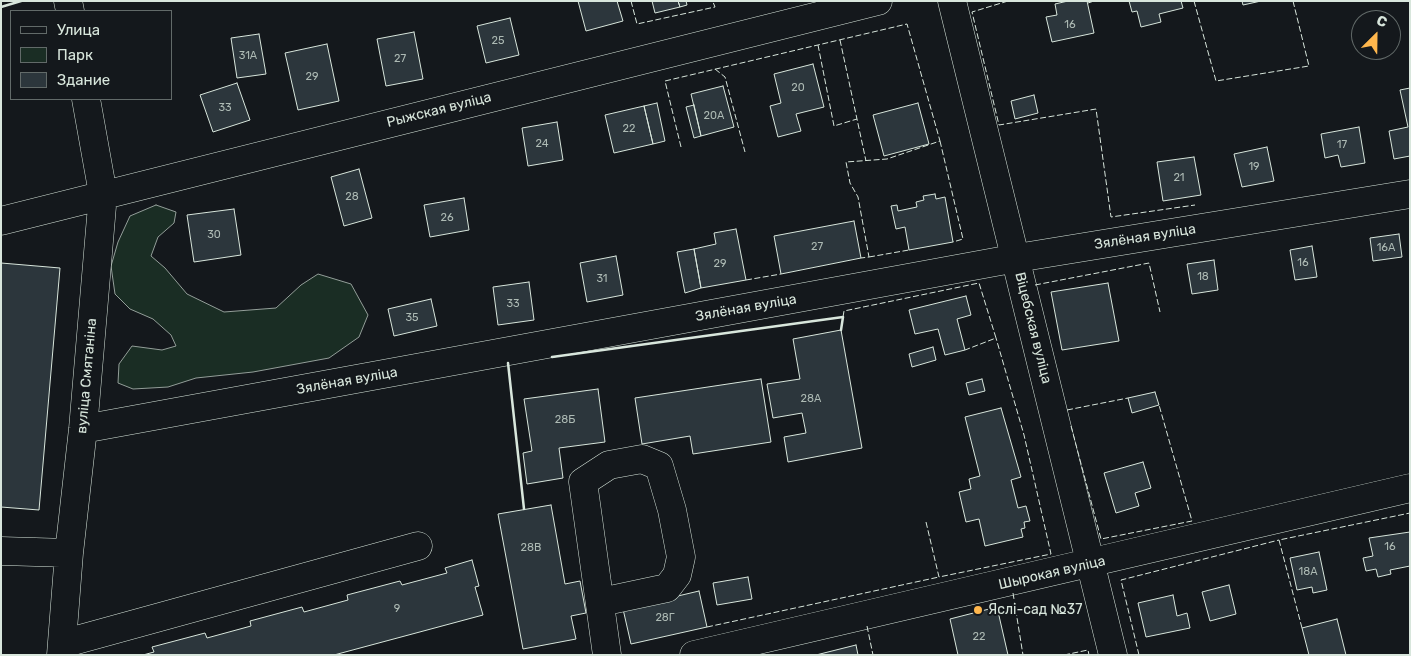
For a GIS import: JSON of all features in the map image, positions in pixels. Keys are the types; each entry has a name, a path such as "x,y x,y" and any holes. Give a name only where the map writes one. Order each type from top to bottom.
{"street":[{"name":"Рыжская вуліца","path":"1,221 878,1"},
{"name":"Віцебская вуліца","path":"952,1 1113,655"},
{"name":"вуліца Смятаніна","path":"61,649 69,553 83,429 103,194 86,100"},
{"name":"Зялёная вуліца","path":"83,429 1016,258 1410,194"},
{"path":"602,602 667,588 677,575 681,557 672,510 659,466 642,459 609,465 583,482 602,602 607,655"},
{"name":"Шырокая вуліца","path":"694,655 1410,488"},
{"path":"61,649 418,546"},
{"path":"1,551 69,553"}],"green space":[{"path":"156,205 176,212 174,223 158,237 151,256 165,268 187,294 224,312 276,308 301,285 318,274 351,284 368,315 359,337 329,358 253,372 196,378 168,387 133,389 118,383 119,364 132,346 162,350 176,346 171,335 153,319 130,309 115,294 111,266 118,242 130,216"}],"building":[{"path":"578,1 617,1 623,21 586,31"},
{"path":"652,1 678,1 680,7 655,13"},
{"path":"678,1 686,1 687,5 680,7"},
{"path":"1068,1 1087,1 1094,33 1052,42 1046,17 1057,15 1055,4"},
{"path":"1129,1 1181,1 1183,8 1159,14 1161,22 1141,27 1137,11 1132,12"},
{"path":"1242,1 1261,1 1243,5"},
{"path":"510,18 519,55 486,63 477,26"},
{"path":"414,32 423,79 386,86 377,39"},
{"path":"259,34 266,74 237,78 231,38"},
{"path":"327,44 339,101 298,110 285,53"},
{"path":"813,64 824,107 796,114 801,131 778,137 770,106 781,103 774,74"},
{"path":"237,83 250,120 213,132 200,95"},
{"path":"723,86 734,127 701,136 691,94"},
{"path":"1410,88 1410,156 1394,159 1389,131 1408,127 1400,90"},
{"path":"1034,95 1038,113 1015,119 1011,101"},
{"path":"657,103 665,141 653,144 644,106"},
{"path":"918,103 929,144 884,156 873,115"},
{"path":"694,105 701,136 694,138 686,107"},
{"path":"644,106 653,144 614,153 605,115"},
{"path":"557,122 563,160 528,166 522,128"},
{"path":"1359,127 1365,163 1341,167 1338,155 1325,158 1321,134"},
{"path":"1267,147 1274,181 1242,187 1234,154"},
{"path":"1194,157 1201,195 1163,201 1157,162"},
{"path":"359,169 372,218 344,226 331,177"},
{"path":"935,194 936,199 945,197 953,242 909,250 905,227 896,229 891,206 897,205 898,211 917,207 916,202 924,200 923,196"},
{"path":"464,198 469,230 430,237 424,205"},
{"path":"234,209 241,255 194,262 187,215"},
{"path":"854,221 861,258 781,274 774,236"},
{"path":"736,229 746,280 701,288 694,249 716,244 714,233"},
{"path":"1399,234 1402,257 1373,261 1370,238"},
{"path":"1312,246 1317,277 1295,280 1290,250"},
{"path":"694,249 701,288 685,293 677,252"},
{"path":"616,256 623,295 587,302 580,263"},
{"path":"1214,260 1218,290 1192,294 1187,264"},
{"path":"1,263 60,268 39,510 1,507"},
{"path":"529,282 534,320 498,325 493,287"},
{"path":"1108,283 1119,341 1062,350 1051,292"},
{"path":"966,296 971,315 957,319 965,350 945,355 938,329 915,334 909,310"},
{"path":"431,299 437,326 394,336 388,309"},
{"path":"841,330 862,448 788,462 784,437 806,433 802,413 773,418 767,384 800,379 793,339"},
{"path":"933,347 936,360 912,367 909,354"},
{"path":"761,379 771,442 693,454 690,436 642,444 635,398"},
{"path":"982,379 985,391 969,395 966,383"},
{"path":"598,389 605,442 559,448 563,478 527,484 523,453 532,451 524,399"},
{"path":"1155,392 1159,405 1132,413 1128,398"},
{"path":"1001,408 1021,477 1011,480 1018,508 1026,506 1030,521 1024,522 1025,528 1021,529 1023,537 985,546 979,519 966,522 959,492 971,489 969,479 980,476 965,417"},
{"path":"1143,462 1151,488 1135,493 1139,506 1116,513 1104,473"},
{"path":"551,505 565,584 580,581 586,613 571,616 576,639 523,649 498,514"},
{"path":"1410,532 1410,566 1390,570 1391,574 1378,577 1376,569 1366,571 1363,558 1373,556 1369,538"},
{"path":"1319,552 1327,590 1313,593 1312,587 1297,590 1290,558"},
{"path":"472,560 479,586 475,587 483,615 334,655 143,655 154,652 152,647 205,633 207,638 251,626 250,621 302,607 304,612 348,600 347,595 400,581 402,585 447,573 445,568"},
{"path":"748,577 752,599 717,605 713,583"},
{"path":"1229,585 1236,614 1210,621 1202,592"},
{"path":"699,591 707,627 631,644 623,609"},
{"path":"1173,595 1177,616 1187,613 1190,628 1146,637 1138,603"},
{"path":"997,607 1008,655 958,655 950,619"},
{"path":"1337,619 1346,655 1309,655 1302,628"},
{"path":"856,645 858,655 816,655"}],"fence":[{"path":"631,1 637,24 715,7 713,2"},
{"path":"1008,1 972,12 999,125 1096,109 1111,217 1195,205"},
{"path":"1088,3 1094,1"},
{"path":"1194,1 1216,81 1309,66 1293,1"},
{"path":"681,147 665,81 907,24 940,141 887,159 846,162 850,183 858,197 869,257 861,258"},
{"path":"840,40 866,161"},
{"path":"818,45 834,126 857,119"},
{"path":"715,69 725,77 745,152"},
{"path":"940,141 963,239 953,242"},
{"path":"869,257 909,250"},
{"path":"1035,285 1149,263 1160,312"},
{"path":"746,280 781,274"},
{"path":"843,317 844,311 979,283 996,338 965,350"},
{"path":"926,522 939,577 1051,554 1024,435 996,338"},
{"path":"1067,410 1128,398"},
{"path":"1071,426 1101,539 1192,521 1159,405"},
{"path":"1302,628 1279,540 1410,513"},
{"path":"1139,655 1121,580 1279,540"},
{"path":"707,627 939,577"},
{"path":"1013,593 1023,655"},
{"path":"867,626 873,655"},
{"path":"1064,655 1088,650 1089,655"}],"wall":[{"path":"1,7 21,1"},
{"path":"552,357 843,317 841,330"},
{"path":"508,363 524,509"}],"place":[{"name":"Яслі-сад №37","path":"978,610"}]}
